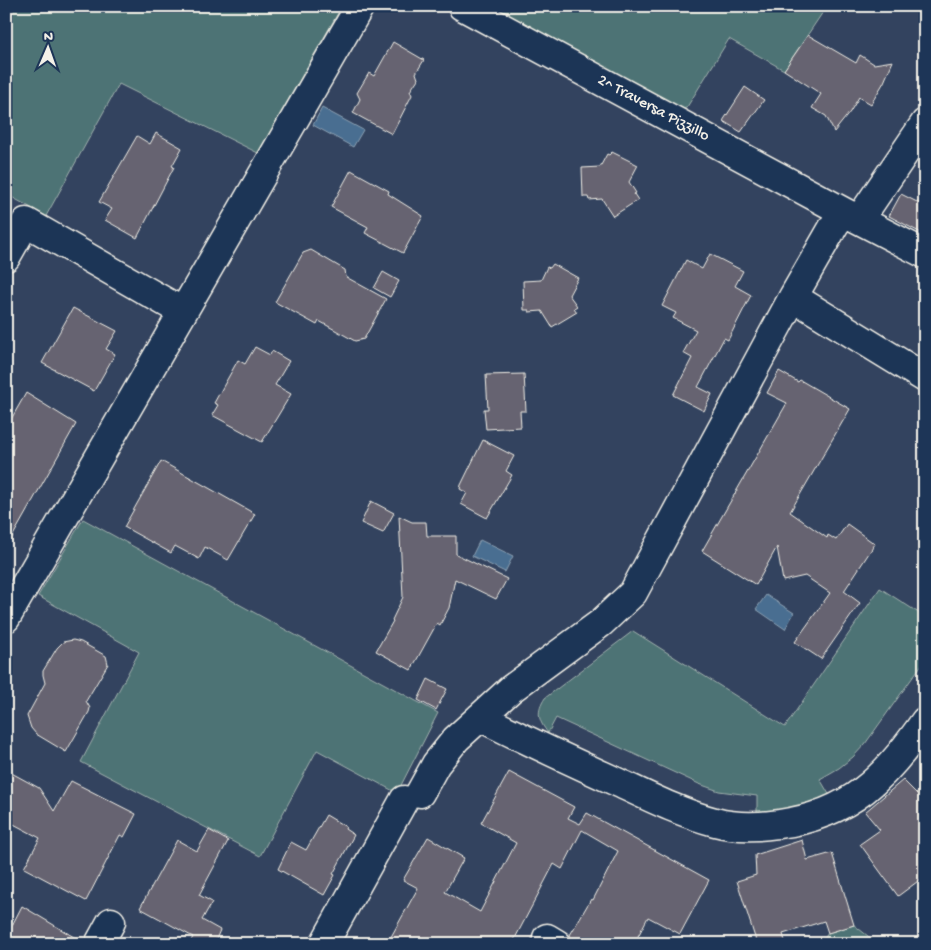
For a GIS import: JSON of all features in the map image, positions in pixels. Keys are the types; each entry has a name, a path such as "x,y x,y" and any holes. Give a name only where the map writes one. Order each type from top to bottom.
{"street":[{"path":"9,607 360,6"},
{"name":"2^ Traversa Pizzillo","path":"462,6 925,254"},
{"path":"324,944 412,796 451,746 510,689 601,623 633,594 793,297 835,224 852,216 925,123"},
{"path":"6,257 26,222 183,312"},
{"path":"793,297 925,378"},
{"path":"480,718 679,811 717,823 754,828 794,822 827,813 857,797 886,772 925,721"}],"green space":[{"path":"6,6 342,6 258,153 119,84 46,216 6,194"},
{"path":"481,6 827,6 784,70 729,39 687,107 679,113"},
{"path":"83,519 438,713 397,793 317,750 260,856 81,762 139,652 38,596"},
{"path":"880,588 925,617 925,660 865,744 839,768 820,779 830,796 820,800 794,808 757,815 757,796 719,791 699,784 556,718 548,733 540,720 539,712 545,698 633,631 785,727"},
{"path":"854,925 878,944 832,944 824,939 828,933"}],"water":[{"path":"322,108 363,130 353,147 313,125"},
{"path":"480,540 513,556 505,572 472,556"},
{"path":"766,595 794,613 785,629 756,609"}],"building":[{"path":"808,35 856,63 860,55 874,64 893,61 884,82 871,104 859,97 834,132 826,116 812,108 821,94 784,70"},
{"path":"393,42 424,60 416,73 418,79 410,91 412,95 392,134 353,113 360,99 357,93 369,73 374,76"},
{"path":"745,87 764,100 741,132 723,121"},
{"path":"156,133 182,148 137,238 105,220 112,209 99,202 137,136 150,144"},
{"path":"612,152 638,165 629,182 638,200 613,216 602,199 589,200 588,197 583,197 582,168 600,167 607,154 609,155"},
{"path":"351,170 389,191 388,194 423,216 403,253 365,233 368,227 331,207"},
{"path":"901,194 925,206 925,235 889,216"},
{"path":"311,250 345,270 346,277 386,299 364,339 355,341 319,321 317,325 275,302 303,253"},
{"path":"710,254 743,271 735,286 751,295 728,340 724,338 698,387 712,394 704,411 673,395 692,358 683,353 696,330 673,318 676,313 662,306 686,260 702,269"},
{"path":"553,264 578,278 569,295 577,306 574,308 577,312 552,327 542,311 529,312 529,310 524,310 523,281 541,280 547,267 550,268"},
{"path":"383,272 399,281 390,297 374,288"},
{"path":"73,308 117,331 106,349 115,354 94,391 42,363"},
{"path":"255,347 270,355 272,351 289,361 275,385 291,394 262,442 212,415 218,405 214,403 238,360 245,364"},
{"path":"779,371 798,382 800,380 850,409 790,512 827,538 828,535 836,540 847,524 875,544 844,591 860,603 821,659 795,642 830,593 805,576 783,581 777,547 756,585 702,551 787,403 767,393"},
{"path":"524,374 526,411 520,411 521,427 486,429 484,409 488,409 486,375"},
{"path":"26,393 76,424 6,548 6,428"},
{"path":"483,440 514,456 506,471 512,475 487,518 461,504 467,493 460,489"},
{"path":"161,461 255,514 228,560 205,547 199,559 175,546 171,553 124,527"},
{"path":"371,501 394,513 383,533 361,523"},
{"path":"399,516 412,522 426,522 427,536 456,536 456,554 507,579 496,599 455,579 449,608 440,625 437,623 411,670 376,651 393,621 403,597"},
{"path":"73,640 81,642 106,656 108,664 86,701 90,708 89,712 66,752 36,734 31,728 27,716 45,683 43,671 57,648 63,642"},
{"path":"428,679 447,689 436,710 418,700"},
{"path":"6,770 39,788 54,811 71,781 136,814 124,837 120,835 86,901 24,868 40,838 6,820"},
{"path":"509,772 574,807 568,818 580,824 587,813 709,880 680,934 648,917 634,944 573,944 570,935 591,899 593,900 618,851 582,830 562,869 554,864 512,944 387,944 418,888 403,880 428,837 464,858 445,892 480,912 516,843 481,823"},
{"path":"903,780 925,802 925,876 898,896 860,844 880,830 865,812"},
{"path":"326,815 346,827 345,829 354,835 324,895 278,869 291,842 306,850"},
{"path":"209,830 228,841 199,895 212,902 202,920 220,930 214,944 189,944 193,937 140,908 177,840 197,851"},
{"path":"802,840 807,860 832,853 854,925 828,933 824,921 783,934 786,944 757,944 737,881 756,875 755,855"},
{"path":"22,906 84,943 6,944 6,937"}]}
